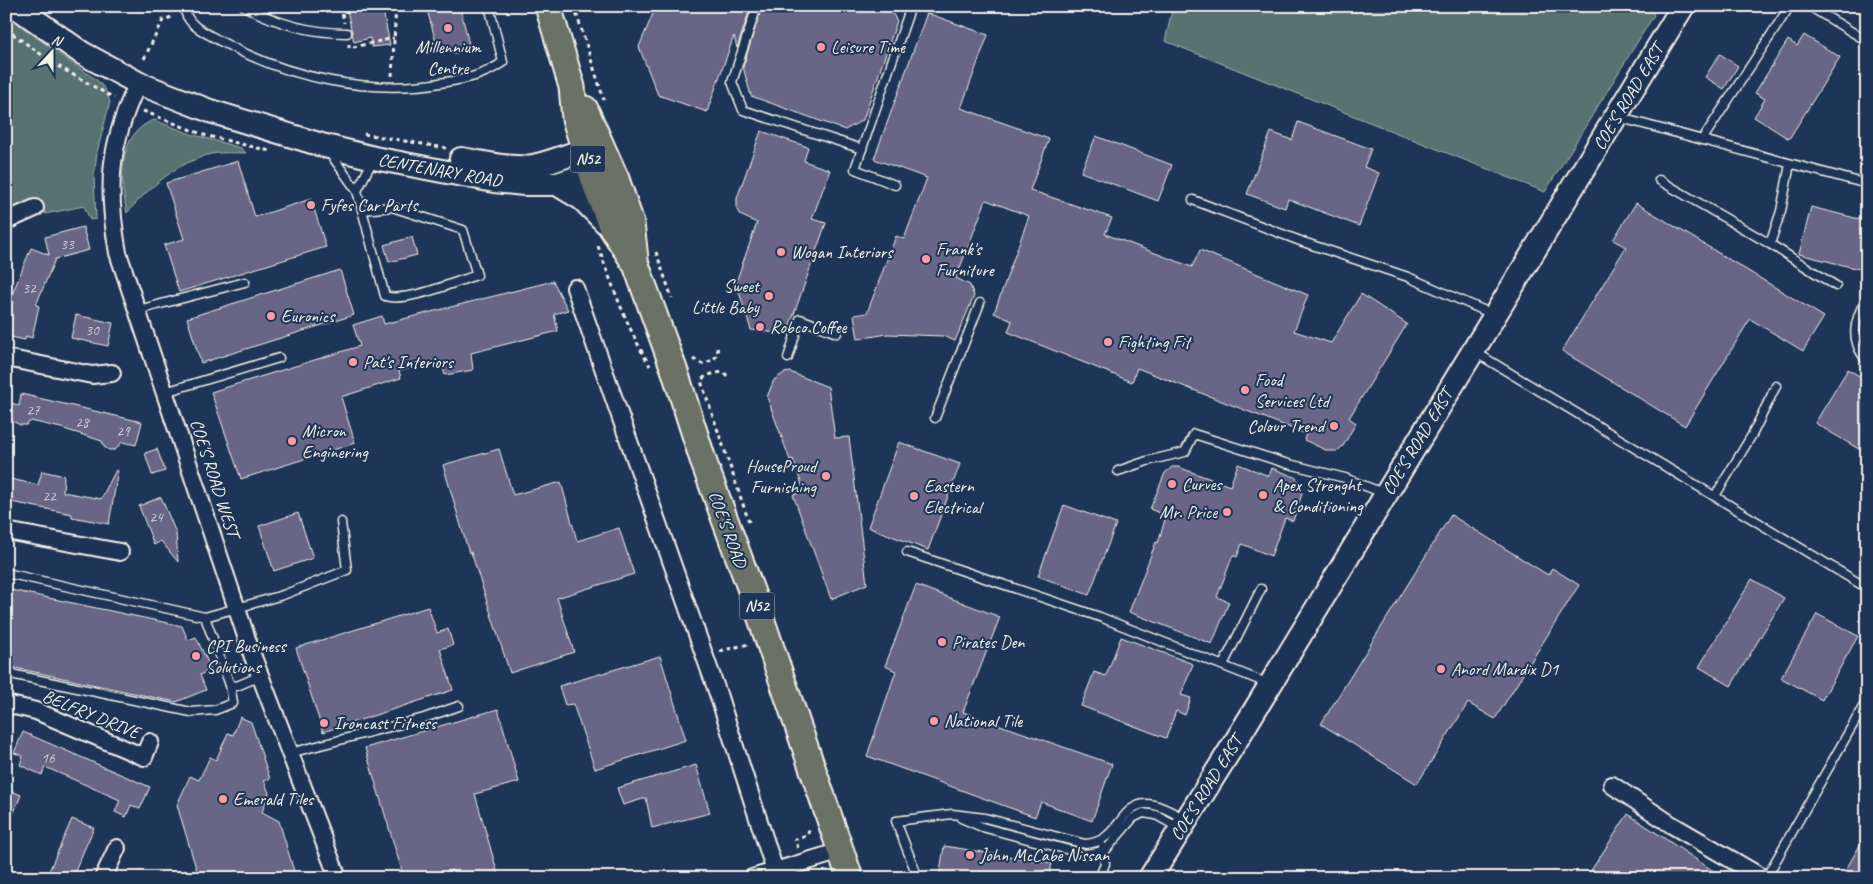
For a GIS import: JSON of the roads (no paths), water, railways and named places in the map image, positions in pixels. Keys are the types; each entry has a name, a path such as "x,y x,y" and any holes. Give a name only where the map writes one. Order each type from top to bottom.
{"main road":[{"name":"COE'S ROAD","path":"548,6 572,87 575,119 631,223 636,265 675,372 704,463 755,602 850,878"},
{"name":"COE'S ROAD","path":"596,156 605,236 636,265"}],"street":[{"name":"CENTENARY ROAD","path":"15,6 82,53 138,83 210,111 325,146 374,158 494,181 557,184 579,177 596,156"},
{"name":"COE'S ROAD EAST","path":"1150,878 1683,6"},
{"name":"COE'S ROAD WEST","path":"138,83 116,139 111,181 111,215 118,252 236,608 260,676 338,878"},
{"name":"CENTENARY ROAD","path":"270,128 500,166 527,167 596,156"},
{"path":"557,184 582,199 605,236"},
{"path":"6,221 35,208"},
{"path":"575,288 705,655 775,871"},
{"path":"6,358 92,375 112,373"},
{"path":"6,531 120,552"},
{"name":"BELFRY DRIVE","path":"6,704 36,712 144,757 150,742"},
{"path":"1612,785 1672,825 1764,878"},
{"path":"103,878 117,848"},
{"path":"752,878 841,851"}],"lane":[{"path":"244,6 271,18 300,27 322,32 346,34"},
{"path":"184,10 189,22 200,30 256,58 326,80 391,88 460,80 490,72 502,62 490,6"},
{"path":"758,6 732,82 743,110 862,149"},
{"path":"895,185 855,169 911,6"},
{"path":"1702,140 1790,6"},
{"path":"1809,6 1867,41"},
{"path":"1615,117 1867,184"},
{"path":"325,146 357,191 385,296 393,298 425,292 476,276 463,230 392,207 363,210"},
{"path":"357,191 374,158"},
{"path":"1770,244 1780,211 1790,164"},
{"path":"1659,180 1770,244 1836,286"},
{"path":"1193,200 1303,242 1408,277 1494,315"},
{"path":"138,310 245,282"},
{"path":"1867,297 1858,311 1854,339 1859,352 1867,361"},
{"path":"935,418 980,303"},
{"path":"788,358 800,319 836,333"},
{"path":"1472,350 1867,588"},
{"path":"165,392 279,358"},
{"path":"1715,496 1752,435 1776,386"},
{"path":"1118,471 1147,461 1185,452 1194,434 1285,463 1345,478 1385,494"},
{"path":"6,573 205,617 283,595 347,570 341,522"},
{"path":"907,552 1100,617 1270,684"},
{"path":"1223,666 1261,589"},
{"path":"6,673 191,712 215,710 233,703 230,685 205,617"},
{"path":"230,685 236,686 260,676"},
{"path":"1764,878 1867,700"},
{"path":"290,753 424,718 459,706"},
{"path":"918,878 896,821 952,814 985,818 1085,844 1100,842 1128,810 1141,804 1159,805 1184,825"},
{"path":"952,814 982,827 1069,852 1084,854 1105,850 1133,818 1143,813 1156,815 1184,825"},
{"path":"1099,878 1105,864 1105,850 1100,842"}],"place":[{"name":"Millennium Centre","path":"448,28"},
{"name":"Leisure Time","path":"821,47"},
{"name":"Fyfes Car Parts","path":"311,205"},
{"name":"Wogan Interiors","path":"781,252"},
{"name":"Frank's Furniture","path":"926,259"},
{"name":"Sweet Little Baby","path":"769,296"},
{"name":"Euronics","path":"271,316"},
{"name":"Robco Coffee","path":"760,327"},
{"name":"Fighting Fit","path":"1108,342"},
{"name":"Pat's Interiors","path":"353,362"},
{"name":"Food Services Ltd","path":"1245,390"},
{"name":"Colour Trend","path":"1334,426"},
{"name":"Micron Enginering","path":"292,441"},
{"name":"HouseProud Furnishing","path":"826,476"},
{"name":"Curves","path":"1172,484"},
{"name":"Apex Strenght & Conditioning","path":"1263,495"},
{"name":"Eastern Electrical","path":"914,496"},
{"name":"Mr. Price","path":"1227,512"},
{"name":"Pirates Den","path":"942,642"},
{"name":"CPI Business Solutions","path":"196,656"},
{"name":"Anord Mardix D1","path":"1441,669"},
{"name":"National Tile","path":"934,721"},
{"name":"Ironcast Fitness","path":"324,723"},
{"name":"Emerald Tiles","path":"223,799"},
{"name":"John McCabe Nissan","path":"970,855"}]}
